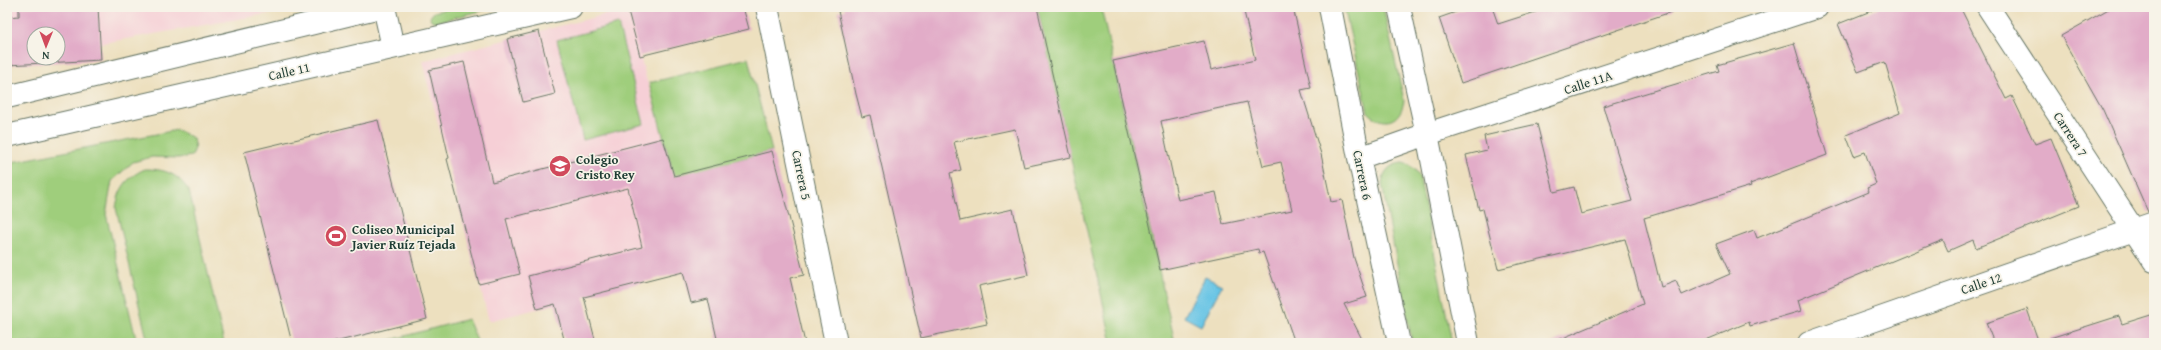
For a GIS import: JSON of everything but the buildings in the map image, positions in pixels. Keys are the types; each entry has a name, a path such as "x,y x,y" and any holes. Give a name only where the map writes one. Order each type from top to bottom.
{"street":[{"path":"7,97 380,7"},
{"path":"384,7 393,47"},
{"name":"Calle 11","path":"7,136 570,7"},
{"name":"Carrera 5","path":"767,7 836,343"},
{"name":"Carrera 6","path":"1330,7 1359,158 1399,343"},
{"path":"1399,7 1427,134 1468,343"},
{"name":"Calle 11A","path":"1359,158 1427,134 1817,7"},
{"name":"Carrera 7","path":"1988,7 2154,261"},
{"name":"Calle 12","path":"1809,343 2154,223"}],"shaded area":[{"path":"7,7 307,7 66,50 66,26 26,26 26,42 7,60"},
{"name":"Colegio Cristo Rey","path":"627,9 674,177 772,151 796,244 489,321 422,61"}],"green space":[{"path":"456,7 497,7 436,22 431,20 430,17 434,12"},
{"path":"1037,7 1101,7 1175,343 1112,343"},
{"path":"1344,7 1383,7 1404,100 1396,118 1386,121 1380,120 1368,112"},
{"path":"618,24 644,124 583,140 557,40"},
{"path":"748,58 772,151 674,177 649,83"},
{"path":"177,130 193,138 195,148 192,156 178,158 152,157 133,162 112,181 106,214 137,343 7,343 7,163"},
{"path":"1403,163 1414,169 1420,180 1452,343 1412,343 1382,184 1384,175 1388,169 1394,165"},
{"path":"145,169 165,171 171,174 180,180 189,191 224,343 148,343 116,208 119,195 125,184 133,176"},
{"path":"468,319 478,343 379,343"}],"water":[{"path":"1205,277 1222,285 1201,326 1184,317"}],"place":[{"name":"Colegio Cristo Rey","path":"560,166"},
{"name":"Coliseo Municipal Javier Ruíz Tejada","path":"336,236"}]}
